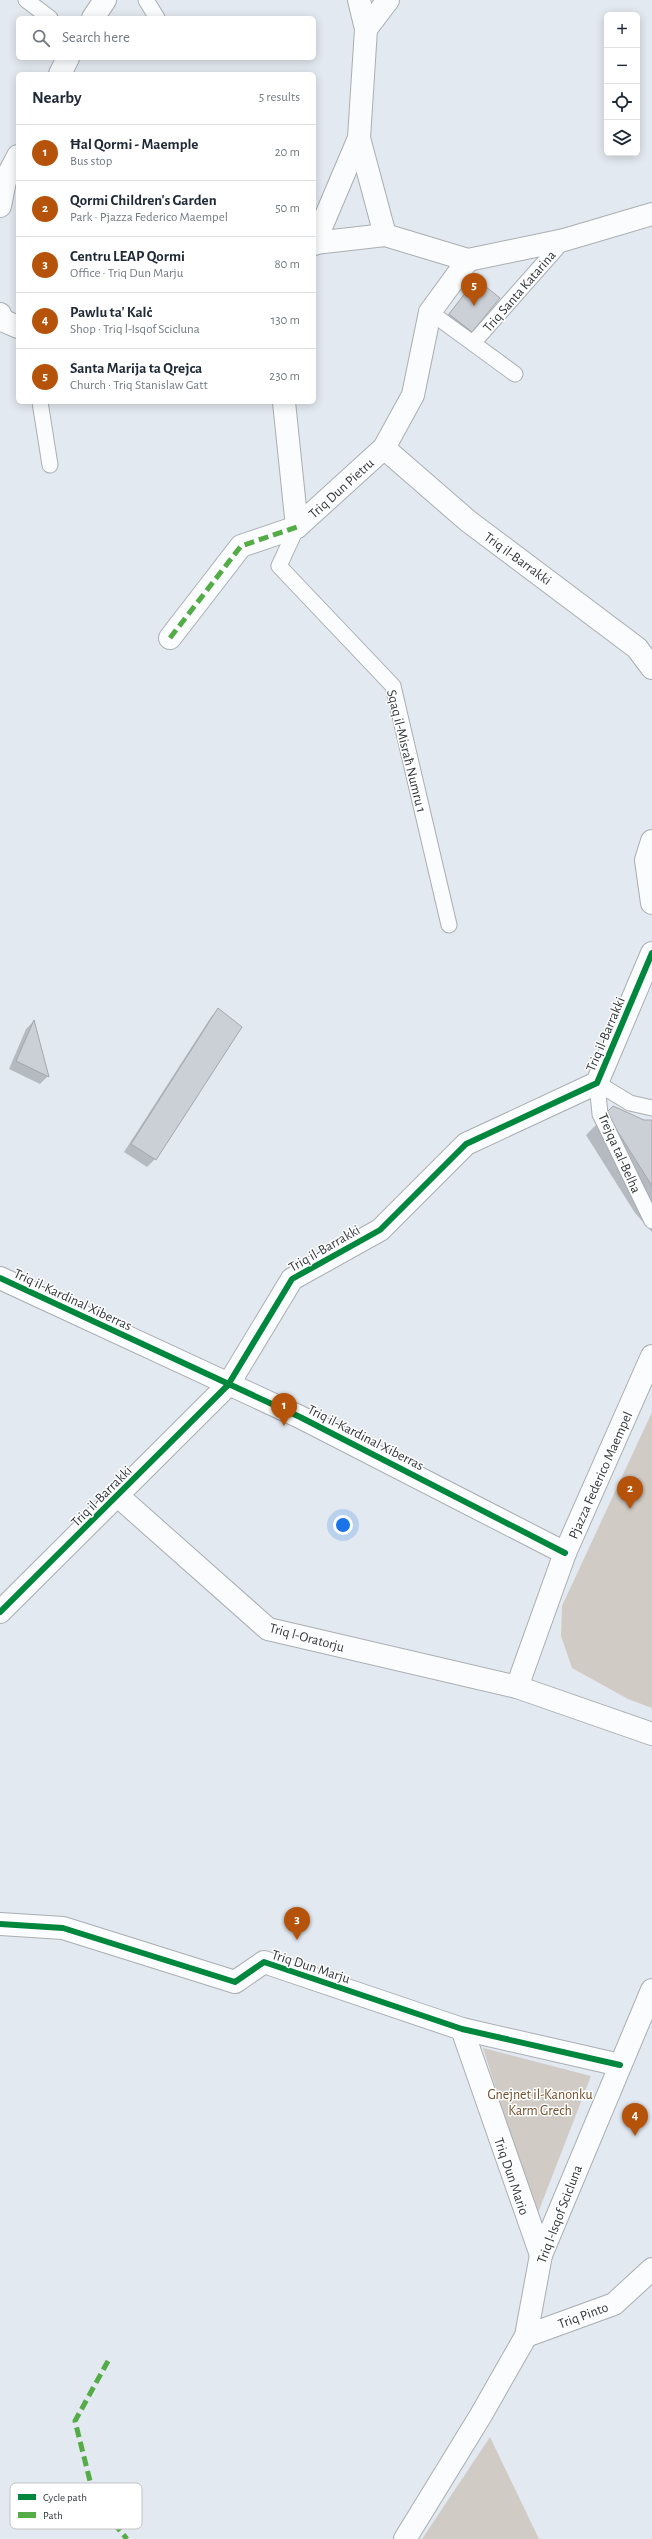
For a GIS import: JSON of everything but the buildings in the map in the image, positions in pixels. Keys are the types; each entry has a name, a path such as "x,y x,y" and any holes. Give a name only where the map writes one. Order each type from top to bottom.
{"street":[{"path":"94,16 105,0"},
{"path":"359,0 366,28 359,138 385,235"},
{"path":"366,28 388,0"},
{"path":"61,72 67,60"},
{"path":"316,239 359,138"},
{"path":"0,206 5,181 16,160"},
{"name":"Triq Santa Katarina","path":"468,260 564,240 652,214"},
{"path":"316,244 385,235 468,260 430,312"},
{"name":"Triq Dun Pietru","path":"297,527 384,448 413,395 430,312"},
{"path":"0,314 2,320 16,326"},
{"path":"170,638 241,546 297,527 284,404"},
{"name":"Triq il-Barrakki","path":"384,448 468,522 637,648 652,668"},
{"path":"652,841 646,860 652,903"},
{"name":"Triq il-Barrakki","path":"3,1604 118,1496 228,1385 292,1279 380,1230 466,1144 597,1083 652,952"},
{"name":"Triq il-Kardinal Xiberras","path":"0,1278 228,1385 300,1417 565,1553"},
{"name":"Pjazza Federico Maempel","path":"517,1687 565,1553 652,1356"},
{"name":"Triq l-Oratorju","path":"118,1496 268,1629 517,1687"},
{"path":"517,1687 652,1734"},
{"name":"Triq Dun Marju","path":"0,1924 63,1928 236,1982 264,1962 462,2029 620,2065"},
{"name":"Triq l-Isqof Scicluna","path":"405,2539 481,2415 526,2336 541,2255 652,1990"},
{"name":"Triq Dun Mario","path":"462,2029 541,2255"},
{"name":"Triq Pinto","path":"526,2336 614,2304 652,2269"}],"lane":[{"path":"26,0 47,16"},
{"path":"146,0 156,16"},
{"name":"Triq Santa Katarina","path":"473,343 564,240"},
{"name":"Triq Santa Katarina","path":"430,312 515,374"},
{"path":"40,404 50,466"},
{"name":"Sqaq il-Misraħ Numru 1","path":"297,527 279,566 393,686 449,925"},
{"path":"597,1083 630,1103 652,1108"},
{"name":"Trejqa tal-Belha","path":"597,1083 600,1114 652,1221"}],"green space":[{"path":"652,1412 652,1708 628,1699 572,1668 561,1636 562,1606"},
{"name":"Gnejnet il-Kanonku Karm Grech","path":"483,2048 591,2076 536,2218"},
{"path":"490,2437 539,2539 422,2539"}],"marked path":[{"path":"170,638 241,546 297,527"},
{"path":"90,2483 75,2421 108,2361"},
{"path":"119,2529 127,2539"}],"cycle path":[{"path":"0,1612 228,1385 292,1279 380,1230 466,1144 597,1083 652,953"},
{"path":"0,1278 300,1417 565,1553"},
{"path":"0,1924 63,1928 235,1982 264,1962 462,2029 620,2065"}],"place":[{"name":"Santa Marija ta Qrejca","path":"474,306"},
{"name":"Ħal Qormi - Maemple","path":"284,1426"},
{"name":"Qormi Children's Garden","path":"630,1509"},
{"name":"Centru LEAP Qormi","path":"297,1940"},
{"name":"Pawlu ta' Kalċ","path":"635,2136"}]}
